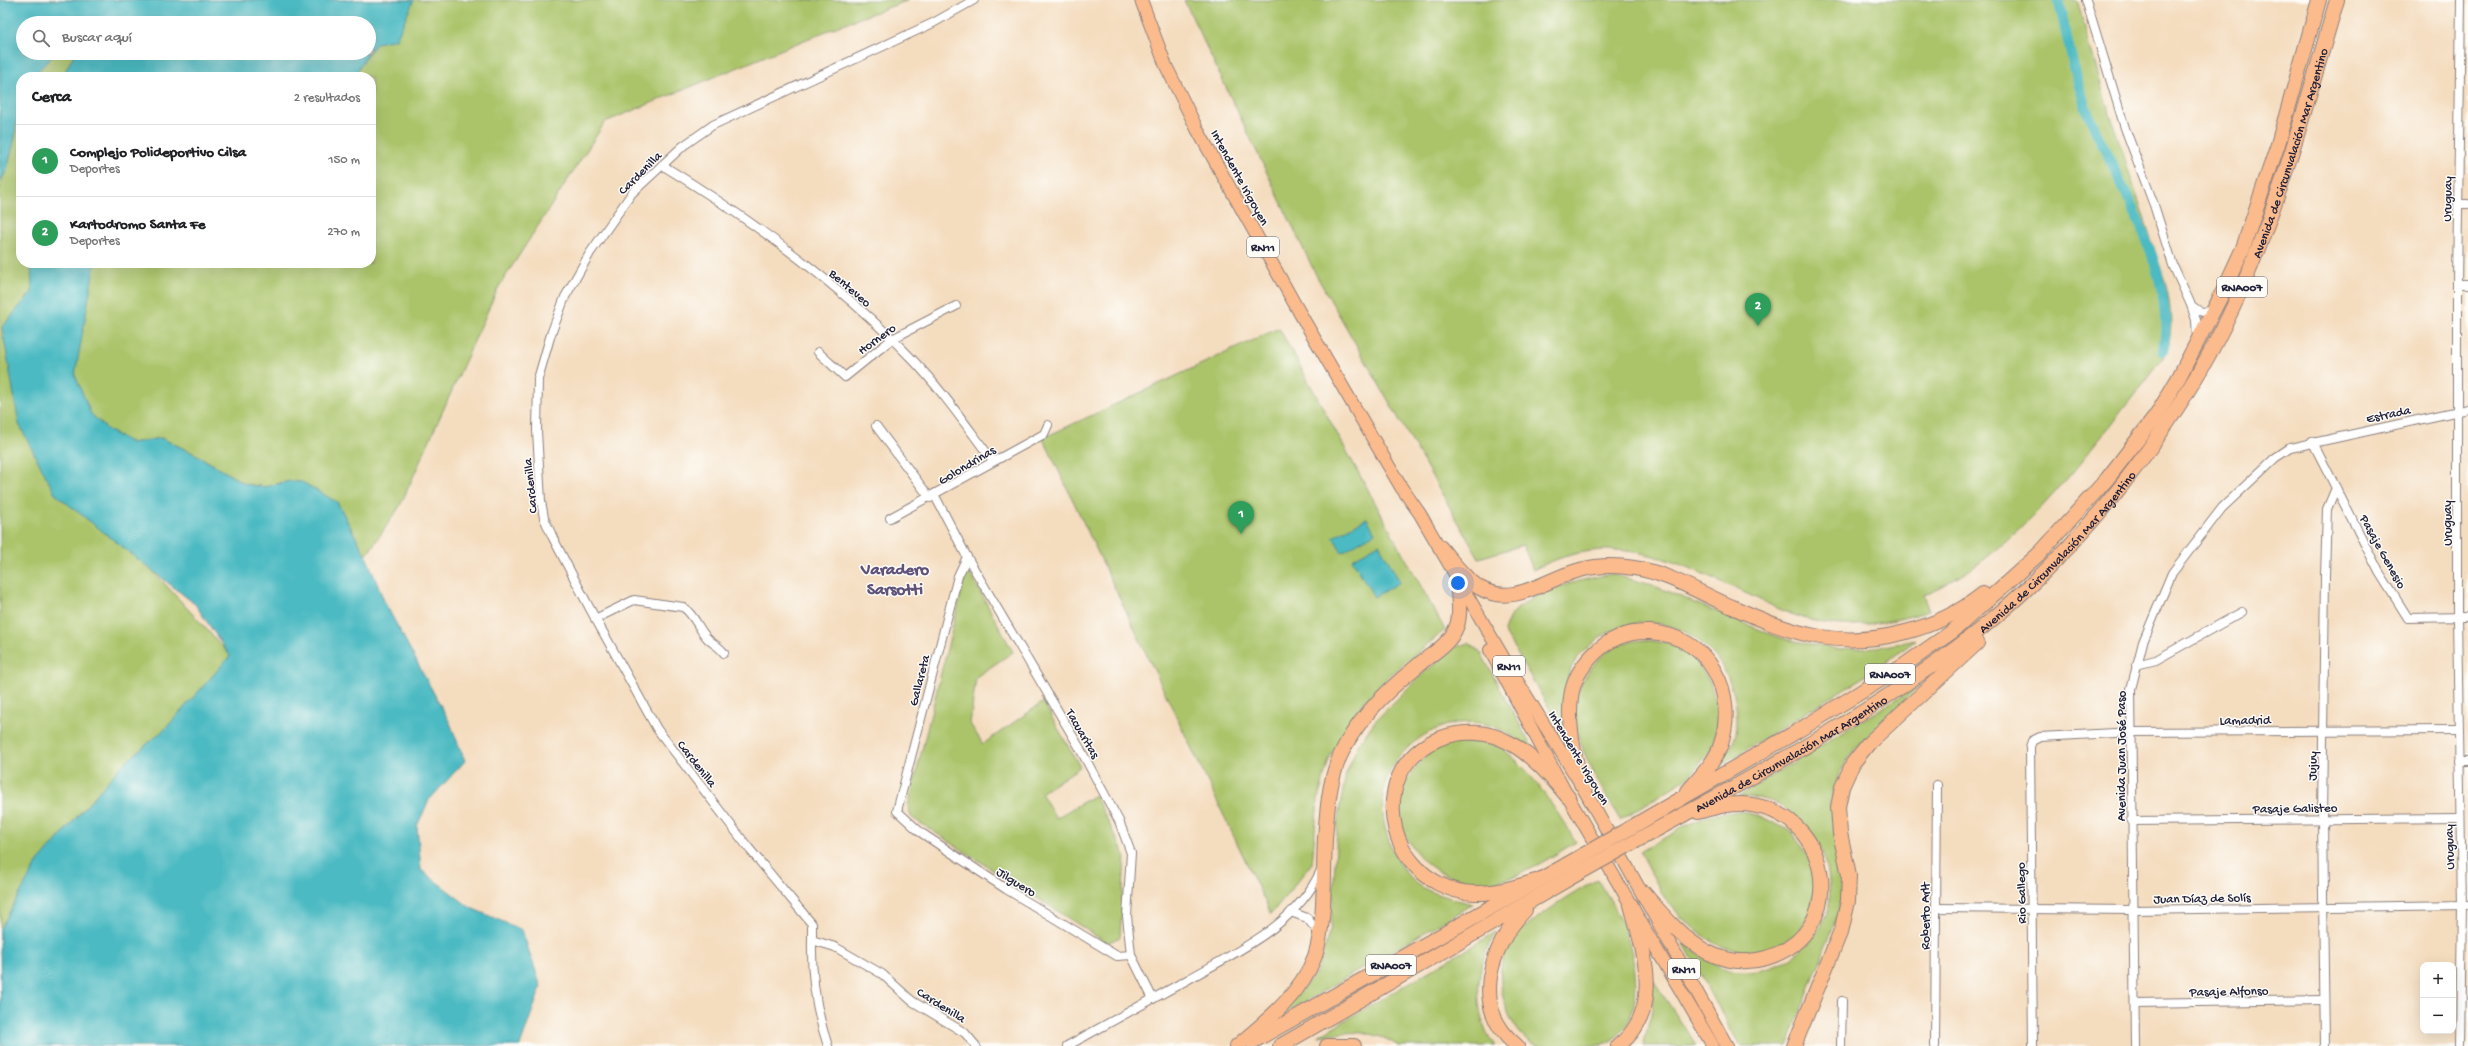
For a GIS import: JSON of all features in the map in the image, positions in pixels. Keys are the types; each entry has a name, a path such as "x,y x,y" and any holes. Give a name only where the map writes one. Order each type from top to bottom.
{"highway":[{"name":"Avenida de Circunvalación Mar Argentino","path":"1633,835 1679,800 1796,732 1903,666 1953,631 2040,553 2107,479 2156,416 2215,308 2243,248 2261,197 2319,0"},
{"name":"Avenida de Circunvalación Mar Argentino","path":"1536,881 1568,871 1633,835 1678,818 1799,750 1909,682 1962,644 2054,563 2141,458 2186,393 2233,307 2276,203 2337,0"},
{"path":"1440,547 1474,584 1494,594 1505,596 1522,593 1560,576 1587,568 1599,566 1634,568 1657,573 1751,615 1793,630 1814,636 1860,638 1894,634 1941,620 1958,612 1994,585 2076,514"},
{"path":"1794,1046 1842,928 1848,901 1849,875 1840,833 1838,807 1842,787 1852,763 1869,743 1993,628 2054,563"},
{"path":"1237,1046 1275,1013 1292,995 1305,976 1315,955 1319,933 1327,804 1340,756 1352,735 1381,697 1452,637 1458,620 1458,592"},
{"path":"1581,784 1572,735 1570,713 1571,696 1578,674 1596,652 1617,637 1640,632 1659,633 1673,636 1687,642 1704,654 1721,684 1725,704 1724,726 1720,747 1713,760 1679,800"},
{"path":"1536,881 1507,889 1474,893 1452,889 1421,874 1407,859 1396,831 1393,810 1394,793 1401,772 1412,758 1426,745 1456,732 1472,731 1496,736 1521,750 1548,773 1568,797"},
{"path":"1643,892 1682,934 1706,951 1734,961 1756,961 1776,955 1794,945 1807,932 1815,917 1822,895 1821,871 1814,849 1799,828 1777,813 1753,805 1723,806 1678,818"},
{"name":"Avenida de Circunvalación Mar Argentino","path":"1538,897 1568,871"},
{"name":"RNA007","path":"1244,1046 1363,981 1536,881"},
{"path":"1517,1046 1501,1029 1494,1015 1489,994 1490,969 1499,944 1513,922 1538,897"},
{"name":"RNA007","path":"1280,1046 1538,897"},
{"path":"1618,1046 1636,1028 1646,1006 1647,972 1631,905"},
{"path":"1327,1046 1354,1046"}],"main road":[{"name":"Intendente Irigoyen","path":"1141,0 1166,66 1187,110 1302,317 1401,487 1440,547 1514,676 1581,784 1643,892 1727,1046"},
{"name":"Intendente Irigoyen","path":"1401,487 1413,517 1458,592 1568,797 1713,1046"}],"street":[{"name":"Cardenilla","path":"974,0 933,23 726,118 700,134 662,165 632,193 590,253 565,297 551,334 538,379 536,400 538,478 544,518 595,619 657,729 747,846 812,924 812,940 835,947 882,974 912,1001 965,1033 976,1046"},
{"path":"2086,0 2120,115 2154,205 2173,265 2196,320 2197,342"},
{"name":"Uruguay","path":"2460,1046 2464,1016 2465,906 2459,818 2457,618 2458,135 2465,54 2461,0"},
{"path":"2458,135 2468,135"},
{"name":"Benteveo","path":"662,165 706,192 790,251 892,339 925,374 993,461"},
{"path":"2458,204 2468,204"},
{"path":"2457,284 2468,284"},
{"path":"2191,305 2198,312 2206,312 2215,308"},
{"name":"Hornero","path":"818,352 845,377 892,339 956,306"},
{"name":"Estrada","path":"2312,441 2468,409"},
{"name":"Golondrinas","path":"890,518 932,497 993,461 1044,434 1048,425"},
{"name":"Tacuaritas","path":"876,426 932,497 1078,745 1119,821 1129,845 1132,859 1127,916 1131,955 1153,999"},
{"name":"Pasaje Genesio","path":"2312,441 2379,572 2408,618 2468,617"},
{"name":"Avenida Juan José Paso","path":"2135,1046 2131,821 2133,732 2131,689 2136,665 2172,573 2211,520 2275,458 2290,448 2312,441"},
{"name":"Jujuy","path":"2325,1046 2322,819 2327,509 2336,488"},
{"name":"Gallareta","path":"897,811 958,576 967,557"},
{"path":"595,619 634,600 682,607 690,612 709,641 716,643 724,653"},
{"path":"2136,665 2156,660 2242,612"},
{"name":"Lamadrid","path":"2032,741 2040,737 2133,732 2458,730"},
{"name":"Rio Gallego","path":"2032,741 2030,746 2033,909 2033,1046"},
{"path":"2459,762 2468,762"},
{"name":"Roberto Arlt","path":"1935,1046 1937,786"},
{"name":"Jilguero","path":"897,811 920,832 1006,889 1117,956 1131,955"},
{"name":"Pasaje Galisteo","path":"2131,821 2459,818"},
{"path":"1067,1046 1245,947 1291,912 1309,894 1323,866"},
{"name":"Juan Díaz de Solís","path":"1936,908 2133,910 2465,906"},
{"path":"1291,912 1307,918 1319,933"},
{"path":"812,940 811,970 816,1006 828,1046"},
{"name":"Pasaje Alfonso","path":"2135,1003 2324,1000"},
{"path":"1841,1046 1842,1001"}],"green space":[{"path":"0,0 909,0 846,23 605,122 498,288 400,506 366,556 337,502 290,481 264,487 245,484 197,455 161,438 132,443 109,431 91,414 19,425 231,656 0,939"},
{"path":"1184,0 2077,0 2105,99 2165,281 2171,318 2170,336 2166,355 2086,456 2026,523 1994,552 1960,576 1923,595 1929,611 1877,623 1837,625 1806,619 1789,613 1674,562 1647,554 1620,550 1592,551 1564,557 1533,570 1523,545 1479,558 1316,275"},
{"path":"1279,328 1445,630 1389,676 1362,704 1343,732 1329,759 1318,799 1312,863 1271,914 1043,438"},
{"path":"966,573 971,575 1013,652 976,677 970,724 983,744 1043,702 1080,767 1041,793 1056,818 1095,795 1125,856 1120,937 1107,943 911,817 908,806"},
{"path":"1611,574 1652,585 1780,638 1836,649 1880,647 1916,640 1881,666 1716,768 1728,751 1737,730 1734,695 1726,673 1713,655 1697,640 1679,629 1659,624 1638,623 1616,629 1595,641 1574,662 1567,679 1565,695 1566,737 1504,631 1512,614 1533,598 1558,587"},
{"path":"1644,640 1669,643 1694,658 1710,682 1719,717 1712,750 1686,779 1620,820 1595,776 1584,752 1576,728 1574,715 1575,702 1584,678 1592,666 1601,657 1611,649 1623,643"},
{"path":"1468,643 1481,653 1535,753 1512,736 1497,728 1481,723 1464,722 1448,725 1432,731 1418,739 1405,750 1395,763 1387,778 1383,791 1382,805 1387,835 1392,849 1407,874 1416,883 1428,890 1443,896 1473,904 1277,1018 1317,972 1331,927 1338,817 1346,774 1358,745 1375,721 1419,677 1456,647"},
{"path":"1921,684 1854,750 1838,776 1830,803 1842,885 1839,912 1787,1046 1740,1046 1683,942 1709,961 1731,971 1752,972 1777,965 1799,952 1816,933 1826,916 1828,909 1829,884 1826,864 1819,845 1809,829 1795,816 1779,805 1760,799 1739,796"},
{"path":"1460,742 1488,743 1501,748 1513,757 1538,785 1576,842 1520,874 1495,882 1482,883 1460,880 1440,872 1423,859 1410,843 1402,824 1400,804 1405,783 1432,750 1440,746"},
{"path":"1741,811 1762,817 1792,832 1811,859 1815,886 1811,912 1797,933 1777,946 1759,953 1723,948 1698,932 1681,917 1664,897 1640,852 1685,826 1710,815"},
{"path":"1598,879 1621,921 1631,950 1636,982 1632,1013 1625,1027 1615,1037 1601,1045 1537,1046 1521,1035 1517,1030 1506,1007 1502,993 1501,979 1501,965 1505,950 1519,932 1532,922 1561,901"},
{"path":"1496,932 1484,959 1480,974 1479,989 1479,1005 1482,1020 1487,1034 1495,1046 1398,1046 1389,1040 1369,1034 1339,1033 1318,1036"},
{"path":"1653,980 1697,1046 1643,1046 1652,1010"}],"water":[{"path":"0,0 414,0 396,39 376,44 376,16 16,16 16,60 49,60 37,72 16,72 15,138 8,166 0,184"},
{"path":"71,60 364,60 357,72 65,72"},
{"path":"31,268 94,268 75,375 91,414 109,431 132,443 161,438 197,455 245,484 264,487 290,481 302,482 337,502 366,556 385,603 450,723 465,761 429,800 417,826 421,870 471,908 522,930 541,987 520,1046 1,1046 0,929 37,863 121,766 166,728 230,656 195,604 55,494 19,424 2,327 32,292"},
{"path":"1367,518 1375,533 1342,552 1333,537"},
{"path":"1379,544 1400,582 1374,597 1352,559"}],"waterway":[{"path":"2058,0 2075,72 2089,115 2129,200 2154,261 2162,291 2165,321 2163,351"}],"place":[{"name":"Kartodromo Santa Fe","path":"1758,326"},
{"name":"Complejo Polideportivo Cilsa","path":"1241,534"}],"district":[{"name":"Varadero Sarsotti","path":"895,578"}]}
